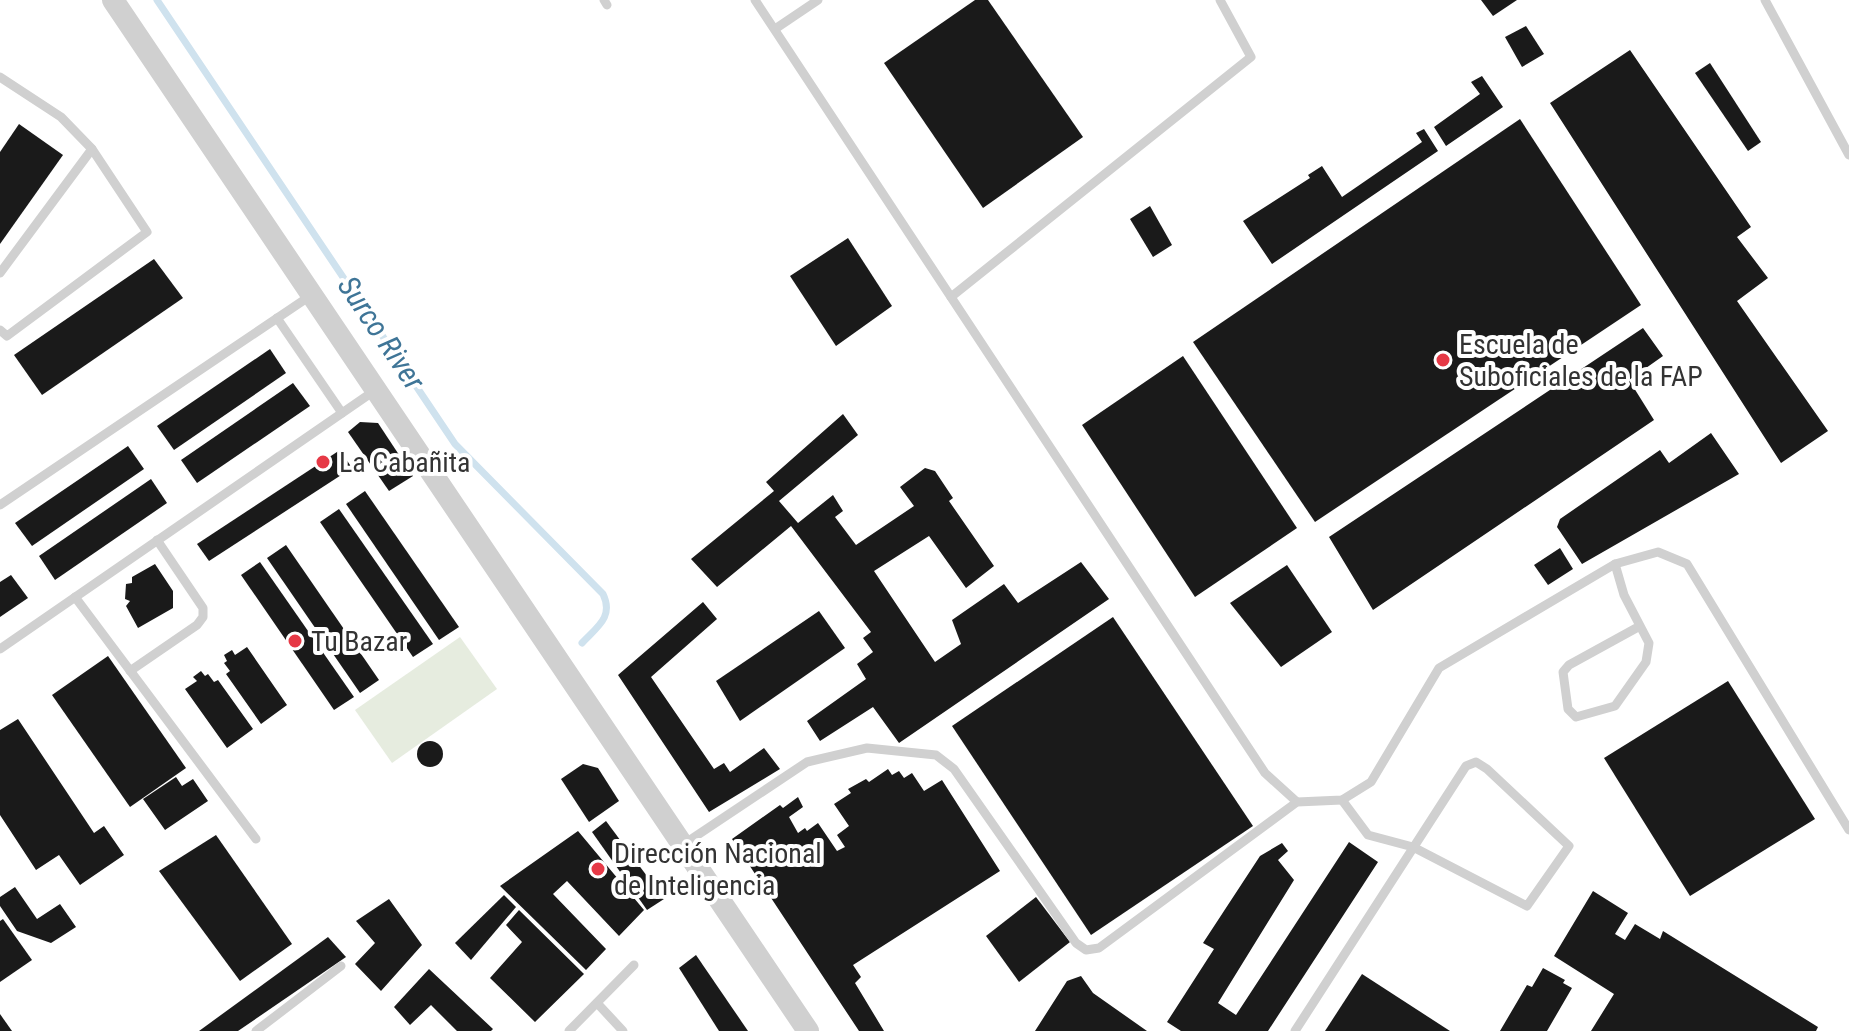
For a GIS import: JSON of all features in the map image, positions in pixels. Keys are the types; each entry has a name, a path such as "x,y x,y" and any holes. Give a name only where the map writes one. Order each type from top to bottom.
{"street":[{"path":"113,0 808,1031"}],"lane":[{"path":"755,0 1265,773 1297,802"},
{"path":"775,29 818,0"},
{"path":"951,297 1251,57 1220,0"},
{"path":"1765,0 1849,155"},
{"path":"0,77 61,117 92,149 147,232 7,336 0,330"},
{"path":"0,273 92,149"},
{"path":"0,505 310,296"},
{"path":"277,318 342,413"},
{"path":"0,649 374,391"},
{"path":"130,671 197,625 203,617 203,608 157,540"},
{"path":"683,845 807,762 867,748 936,755 954,769 1076,943 1086,950 1099,948 1297,802 1342,800 1371,782 1439,668 1615,564 1658,552 1687,564 1849,830"},
{"path":"1615,564 1624,595 1649,643 1646,662 1615,706 1576,717 1568,709 1563,672 1569,665 1640,626"},
{"path":"75,597 256,839"},
{"path":"1295,1031 1413,847 1466,766 1476,762 1487,769 1569,846 1527,906 1413,847 1368,835 1342,800"},
{"path":"569,1031 634,965"},
{"path":"256,1031 341,966"},
{"path":"597,1003 623,1031"}],"shaded area":[{"path":"460,637 497,689 392,763 355,710"}],"building":[{"path":"975,0 988,0 1083,137 983,208 884,63"},
{"path":"1481,0 1517,0 1493,16"},
{"path":"1526,26 1544,54 1522,67 1505,37"},
{"path":"1630,50 1751,227 1737,237 1768,278 1737,301 1828,431 1781,463 1550,103"},
{"path":"1710,63 1761,142 1748,151 1695,73"},
{"path":"1482,76 1503,107 1446,146 1434,127 1480,94 1471,82"},
{"path":"1520,119 1641,305 1315,522 1193,342"},
{"path":"19,124 63,155 0,244 0,152"},
{"path":"1424,129 1438,151 1272,264 1243,221 1310,178 1308,175 1322,166 1342,197 1422,142 1416,133"},
{"path":"1150,206 1172,245 1153,257 1130,219"},
{"path":"848,238 892,306 836,346 790,276"},
{"path":"154,259 183,298 42,395 14,355"},
{"path":"1643,328 1663,356 1629,380 1654,420 1373,610 1329,537"},
{"path":"270,349 286,373 174,450 157,426"},
{"path":"1183,356 1297,528 1195,597 1082,425"},
{"path":"293,383 310,406 197,483 181,460"},
{"path":"843,414 858,435 779,501 798,523 833,495 843,511 835,517 856,545 914,506 900,487 925,468 935,471 953,498 949,501 994,566 966,588 929,536 874,571 935,662 961,644 952,620 1004,584 1018,603 1081,562 1109,599 899,743 873,707 820,741 807,721 866,679 857,664 873,652 863,638 871,632 791,526 717,587 691,559 774,491 766,482"},
{"path":"360,422 378,423 413,476 389,491 348,432"},
{"path":"1711,433 1739,474 1582,564 1557,527 1560,519 1660,450 1669,463"},
{"path":"128,446 144,469 32,546 15,523"},
{"path":"340,450 352,468 209,561 197,544"},
{"path":"151,479 167,503 55,580 39,556"},
{"path":"365,491 459,627 439,640 346,504"},
{"path":"339,509 433,644 413,657 320,522"},
{"path":"286,545 379,680 360,693 267,558"},
{"path":"1560,548 1573,569 1548,585 1534,565"},
{"path":"260,562 354,697 334,710 241,575"},
{"path":"155,564 173,591 173,608 138,628 126,606 130,601 125,599 126,584 132,583 132,577"},
{"path":"1287,565 1332,632 1281,667 1230,603"},
{"path":"11,575 28,598 0,617 0,582"},
{"path":"703,602 717,619 651,677 714,769 724,763 730,772 764,748 780,769 709,812 618,675"},
{"path":"819,611 845,648 740,721 716,681"},
{"path":"1113,617 1253,826 1091,935 952,726"},
{"path":"247,647 287,705 261,724 226,674 230,671 224,663 227,661 224,655 232,650 235,655"},
{"path":"108,656 186,768 130,807 52,695"},
{"path":"201,671 214,682 218,680 253,729 227,748 185,689 197,681 193,677"},
{"path":"1728,681 1815,819 1690,896 1604,758"},
{"path":"18,719 94,833 104,826 124,855 80,885 59,855 36,870 0,815 0,730"},
{"path":"430,741 439,745 443,754 439,763 430,767 421,763 417,754 421,745"},
{"path":"583,764 598,768 619,801 589,822 561,779"},
{"path":"888,769 892,775 899,771 904,778 912,773 924,791 942,780 1000,871 853,965 861,977 855,983 884,1031 859,1031 732,839 780,805 783,808 798,797 803,807 789,817 798,833 818,823 837,851 845,847 837,835 849,826 834,804 851,793 848,789 866,779 869,782"},
{"path":"176,777 182,786 193,779 208,801 165,830 143,799"},
{"path":"606,821 664,899 647,910 592,832"},
{"path":"578,831 644,910 619,936 567,881 553,894 606,949 586,970 500,886"},
{"path":"216,835 292,944 240,981 159,871"},
{"path":"1349,842 1378,862 1268,1031 1181,1031 1167,1022 1214,949 1203,943 1260,856 1282,843 1288,851 1278,860 1294,880 1218,1003 1236,1015"},
{"path":"15,887 37,919 60,904 76,927 51,943 17,931 0,906 0,897"},
{"path":"1593,891 1628,913 1615,934 1625,940 1635,924 1660,939 1663,931 1818,1027 1816,1031 1591,1031 1614,994 1554,956"},
{"path":"504,895 516,907 471,960 455,943"},
{"path":"1036,897 1070,942 1019,982 986,936"},
{"path":"389,899 422,945 381,991 355,964 375,943 356,921"},
{"path":"519,910 584,974 535,1022 490,978 522,942 506,925"},
{"path":"3,919 32,960 0,982 0,921"},
{"path":"328,937 346,957 238,1031 199,1031"},
{"path":"696,955 748,1031 719,1031 679,968"},
{"path":"1543,968 1565,980 1563,983 1572,988 1547,1031 1500,1031 1527,985 1532,987"},
{"path":"429,969 493,1029 457,1031 431,1005 410,1025 394,1007"},
{"path":"1362,974 1450,1031 1325,1031"},
{"path":"1081,976 1093,993 1147,1031 1035,1031 1067,981"},
{"path":"0,1014 12,1031 0,1031"}],"waterway":[{"name":"Surco River","path":"157,0 455,444 603,594 605,615 582,643"}],"place":[{"name":"Escuela de Suboficiales de la FAP","path":"1443,360"},
{"name":"La Cabañita","path":"323,462"},
{"name":"Tu Bazar","path":"295,641"},
{"name":"Dirección Nacional de Inteligencia","path":"598,869"}]}
